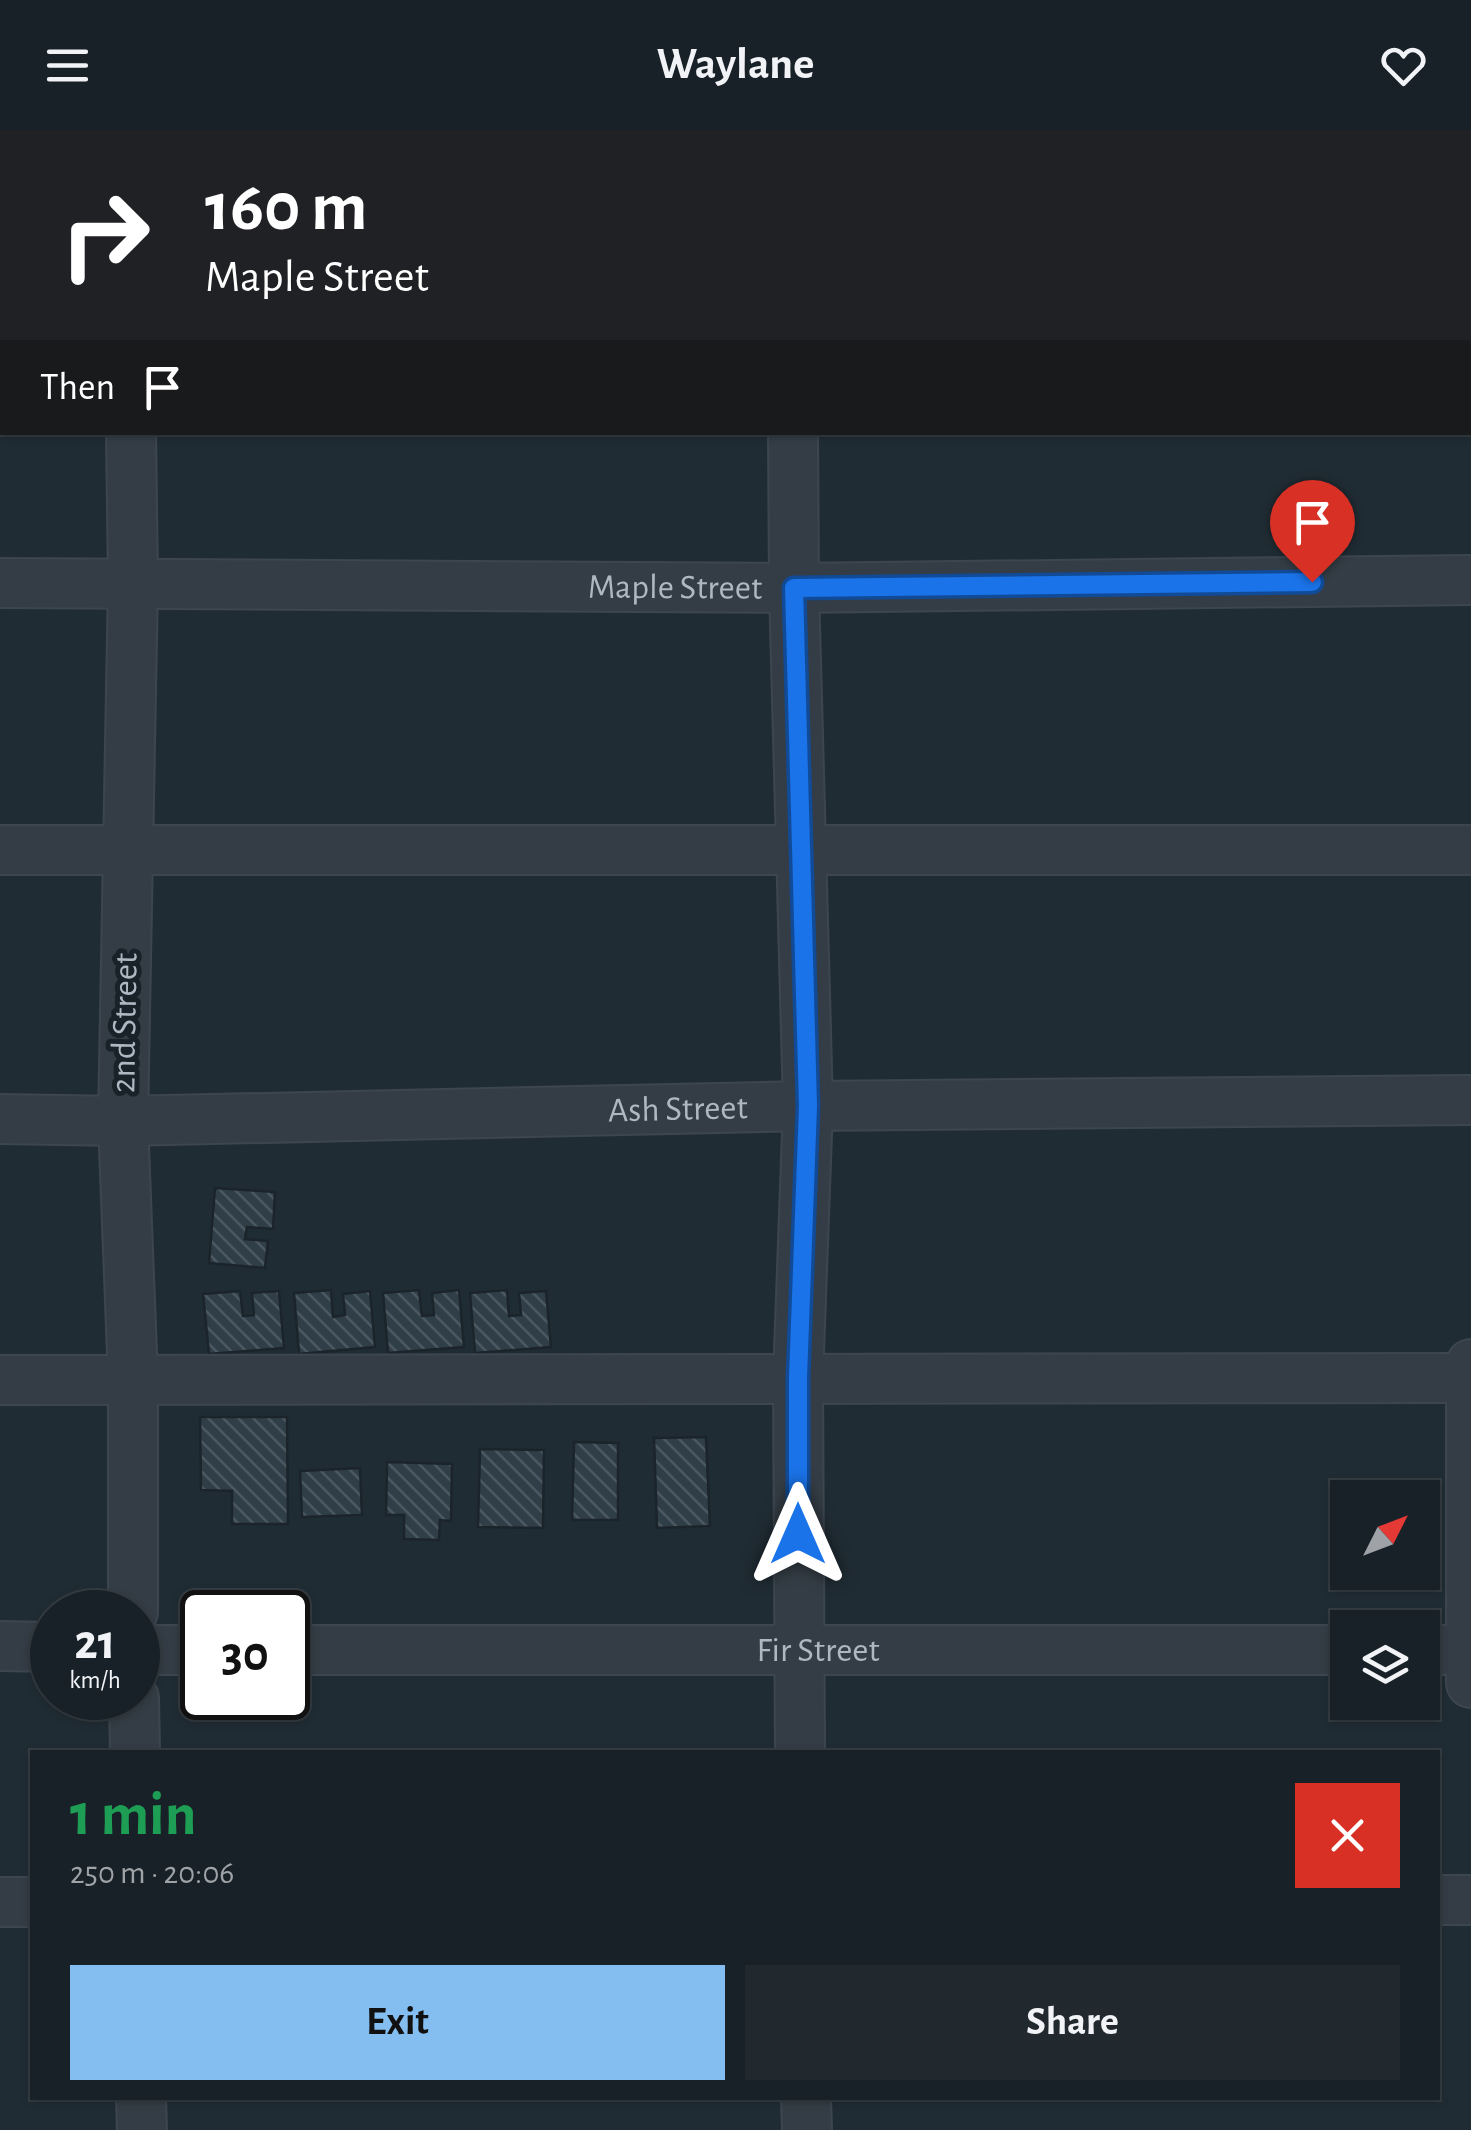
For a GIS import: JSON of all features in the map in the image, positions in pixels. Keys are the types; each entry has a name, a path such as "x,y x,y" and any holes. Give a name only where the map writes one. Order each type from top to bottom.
{"street":[{"name":"2nd Street","path":"131,435 133,583 124,1121 134,1379 133,1590"},
{"path":"793,435 808,1106 798,1378 800,1750"},
{"name":"Maple Street","path":"0,583 794,588 1471,580"},
{"path":"0,850 1471,850"},
{"name":"Ash Street","path":"0,1120 124,1121 808,1106 1471,1100"},
{"path":"1471,1364 1471,1683"},
{"path":"0,1380 1471,1378"},
{"path":"0,1646 30,1647"},
{"name":"Fir Street","path":"310,1650 1330,1650"},
{"path":"1440,1650 1471,1650"},
{"path":"134,1720 135,1750"},
{"path":"1440,1900 1471,1900"},
{"path":"0,1902 30,1902"},
{"path":"141,2100 142,2130"},
{"path":"806,2100 807,2130"}],"building":[{"path":"215,1188 275,1192 273,1229 247,1227 245,1239 268,1241 265,1268 209,1263"},
{"path":"331,1290 333,1317 345,1315 343,1294 370,1291 375,1347 299,1354 294,1293"},
{"path":"419,1290 422,1316 434,1315 432,1293 459,1290 464,1347 388,1353 383,1293"},
{"path":"507,1290 509,1316 521,1315 519,1293 546,1291 551,1347 475,1353 470,1293"},
{"path":"240,1291 243,1316 254,1315 252,1293 279,1291 284,1348 209,1354 203,1294"},
{"path":"200,1417 287,1417 288,1524 232,1524 232,1491 201,1490"},
{"path":"706,1437 710,1526 657,1528 654,1438"},
{"path":"574,1442 618,1443 618,1520 572,1520"},
{"path":"480,1449 544,1450 543,1528 478,1527"},
{"path":"387,1462 452,1464 451,1521 440,1520 439,1540 404,1539 404,1515 386,1515"},
{"path":"360,1468 362,1515 302,1517 300,1471"}],"route":[{"path":"798,1534 798,1378 808,1106 794,588 1312,582"}]}
